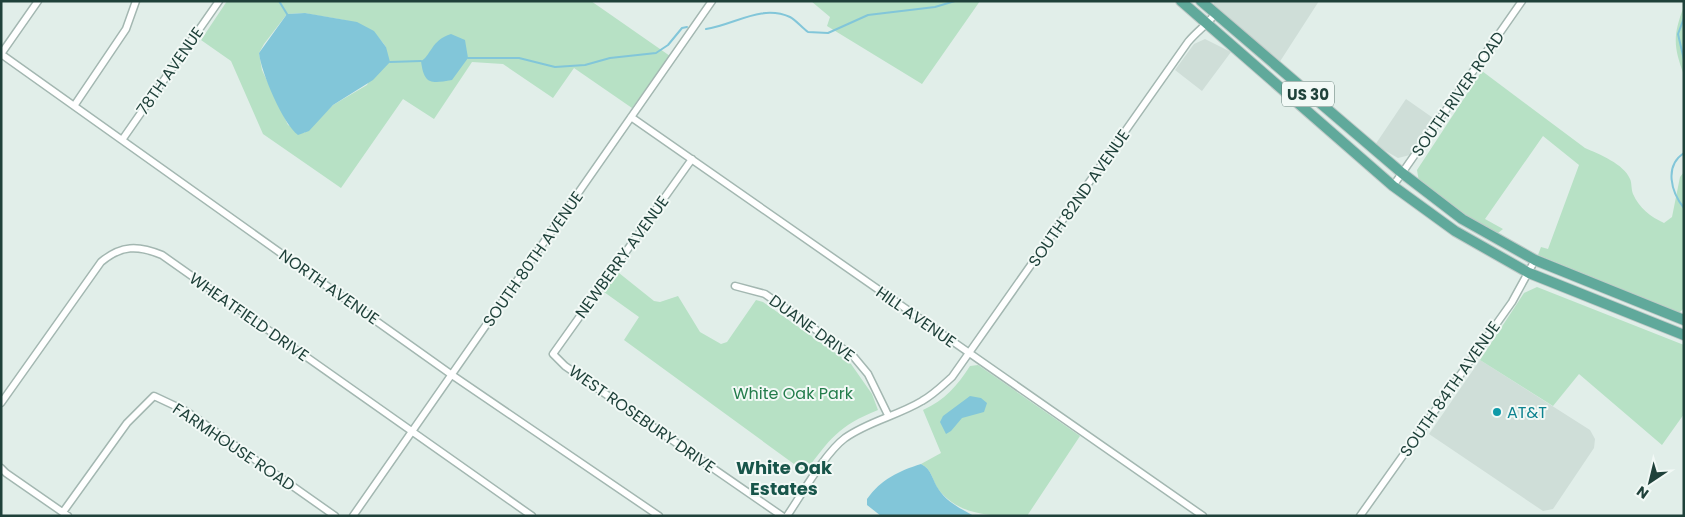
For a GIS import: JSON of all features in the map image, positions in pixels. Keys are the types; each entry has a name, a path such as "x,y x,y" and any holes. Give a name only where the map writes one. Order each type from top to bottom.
{"main road":[{"name":"US 30","path":"1181,1 1393,186 1455,231 1529,273 1684,335"},
{"name":"US 30","path":"1201,1 1402,173 1462,219 1535,260 1684,320"}],"street":[{"path":"1,54 38,1"},
{"path":"74,106 126,29 136,1"},
{"name":"78TH AVENUE","path":"122,140 219,1"},
{"name":"SOUTH 80TH AVENUE","path":"353,516 712,1"},
{"name":"SOUTH RIVER ROAD","path":"1393,186 1522,1"},
{"name":"SOUTH 82ND AVENUE","path":"788,516 830,454 844,439 888,415 921,402 938,390 969,354 1188,42 1198,29 1208,24 1216,14"},
{"name":"NORTH AVENUE","path":"1,54 452,375 659,516"},
{"name":"HILL AVENUE","path":"631,117 1203,516"},
{"name":"NEWBERRY AVENUE","path":"553,354 692,160"},
{"name":"WHEATFIELD DRIVE","path":"1,403 101,262 111,254 125,248 140,247 162,255 532,516"},
{"name":"SOUTH 84TH AVENUE","path":"1360,516 1506,309 1535,260"},
{"name":"DUANE DRIVE","path":"735,286 765,294 853,356 868,374 888,415"},
{"name":"WEST ROSEBURY DRIVE","path":"553,354 565,366 782,516"},
{"name":"FARMHOUSE ROAD","path":"66,514 127,423 154,396 186,411 335,516"},
{"path":"1,468 66,514"}],"shaded area":[{"path":"1215,1 1319,1 1279,63 1213,5"},
{"path":"1205,39 1231,52 1202,91 1175,70 1194,44"},
{"path":"1406,99 1436,120 1410,155 1398,158 1375,145"},
{"path":"1480,360 1590,430 1595,439 1594,448 1553,509 1543,511 1429,434"}],"green space":[{"path":"227,1 591,1 670,56 632,108 574,68 553,98 503,64 472,62 434,119 403,99 341,188 263,134 231,61 201,40","holes":["305,13 349,21 360,25 378,37 386,47 367,85 333,105 304,133 288,125 262,70 259,53 287,14"]},
{"path":"811,1 980,1 922,84 827,26 830,17"},
{"path":"1684,6 1684,75 1676,48 1676,33"},
{"path":"1482,71 1585,148 1617,164 1630,179 1633,194 1642,208 1664,223 1672,217 1680,177 1684,172 1684,308 1679,313 1538,255 1541,247 1548,249 1579,165 1543,136 1485,219 1503,229 1498,233 1470,219 1419,182 1417,170"},
{"name":"White Oak Park","path":"619,273 654,301 660,302 678,296 700,332 721,344 727,342 756,300 763,302 851,364 872,394 878,410 844,428 821,451 805,472 624,340 639,317 604,292"},
{"path":"1537,287 1684,345 1684,414 1662,445 1579,374 1553,406 1480,360 1524,293"},
{"path":"978,365 1080,436 1027,516 990,515 967,510 956,505 938,489 930,472 921,464 941,453 923,410 938,402 950,392 970,366"}],"water":[{"path":"305,13 357,22 374,31 386,47 390,62 373,80 333,105 309,131 298,135 286,120 274,97 259,53 287,14"},
{"path":"451,34 465,40 468,58 452,80 429,81 422,69 421,61 439,40"},
{"path":"970,396 981,398 987,403 984,412 962,418 946,434 940,422 943,416"},
{"path":"921,464 930,472 939,490 946,498 974,516 881,516 867,505 867,499 884,481"}],"waterway":[{"path":"279,1 287,14"},
{"path":"706,29 758,14 769,13 790,17 808,32 828,33 868,15 935,7 955,1"},
{"path":"1684,18 1678,34 1684,60"},
{"path":"468,58 519,58 555,67 585,65 610,58 656,53 668,45 682,28 687,27"},
{"path":"390,62 421,61"},
{"path":"1684,153 1678,158 1672,172 1673,187 1679,202 1684,208"}],"place":[{"name":"AT&T","path":"1497,412"}],"district":[{"name":"White Oak Estates","path":"784,477"}]}
